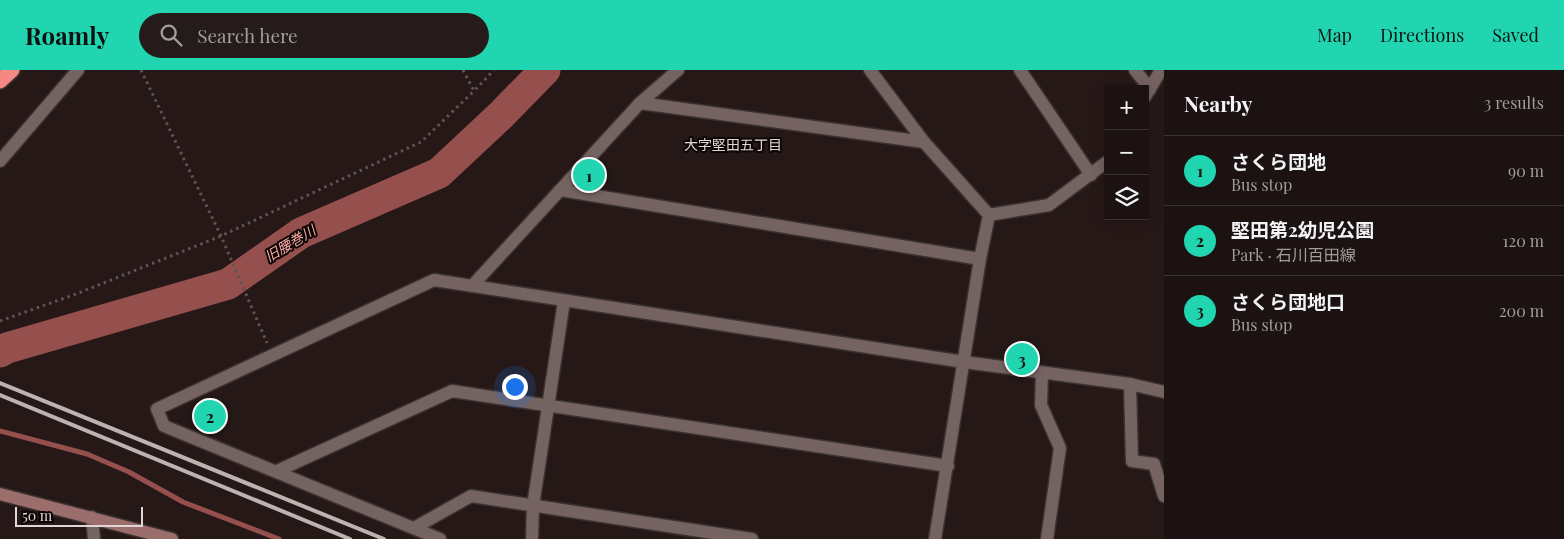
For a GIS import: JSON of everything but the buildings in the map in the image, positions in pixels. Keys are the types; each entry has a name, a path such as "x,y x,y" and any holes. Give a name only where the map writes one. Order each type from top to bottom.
{"highway":[{"path":"0,82 12,70"}],"main road":[{"path":"0,494 172,539"}],"street":[{"path":"0,161 78,70"},
{"path":"472,286 640,103 678,70"},
{"path":"870,70 924,142 989,216"},
{"path":"1020,70 1091,175"},
{"path":"1135,70 1143,85"},
{"path":"1149,91 1161,70"},
{"path":"640,103 924,142"},
{"path":"989,216 1049,205 1104,164"},
{"path":"560,190 980,259"},
{"path":"935,539 980,259 989,216"},
{"path":"440,539 164,426 157,409 434,280 964,362 1130,384 1164,392"},
{"path":"532,539 533,506 564,300"},
{"path":"1042,373 1041,405 1060,448 1047,539"},
{"path":"1130,384 1132,461 1154,464 1164,496"},
{"path":"277,471 452,391 948,466"},
{"path":"414,528 471,496 752,539"},
{"path":"92,517 94,539"}],"path":[{"path":"141,70 221,236 273,355"},
{"path":"464,70 474,91"},
{"path":"0,321 76,294 221,236 421,142 494,70"}],"waterway":[{"name":"旧腰巻川","path":"0,352 7,348 228,284 301,233 439,173 501,115 545,70"},
{"path":"0,431 87,454 129,472 183,502 279,539"}],"railway":[{"path":"0,383 384,539"},
{"path":"0,395 350,539"}],"place":[{"name":"さくら団地","path":"589,175"},
{"name":"さくら団地口","path":"1022,359"},
{"name":"堅田第2幼児公園","path":"210,416"}],"district":[{"name":"大字堅田五丁目","path":"733,144"}]}
